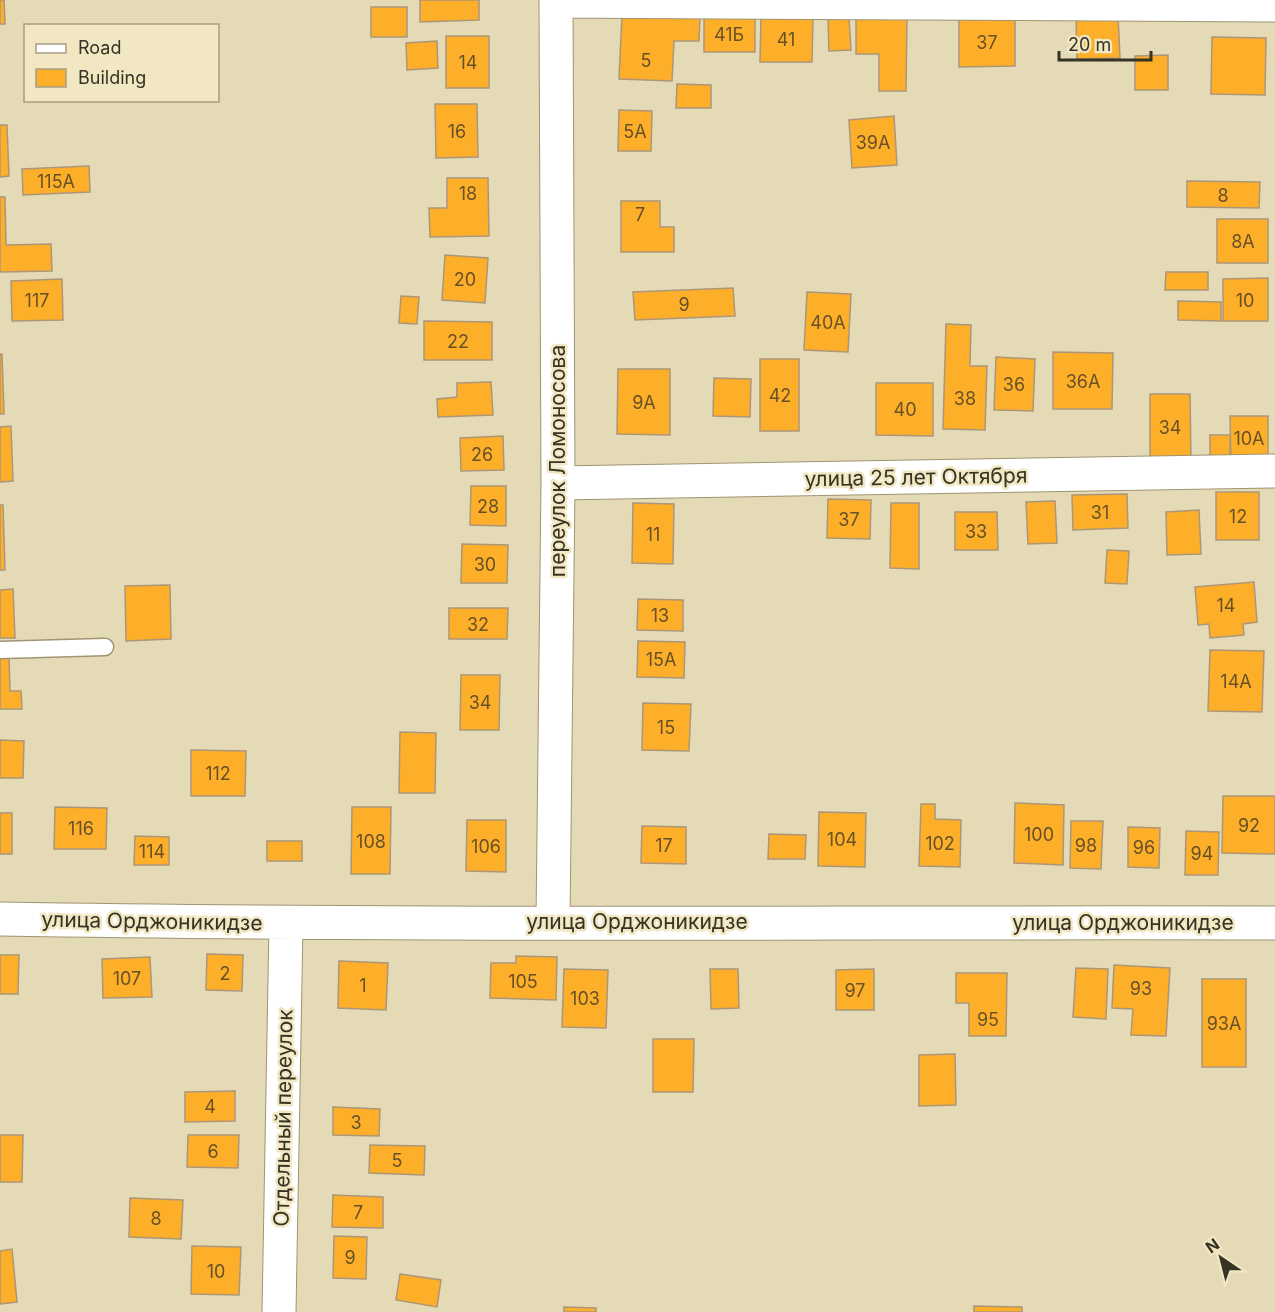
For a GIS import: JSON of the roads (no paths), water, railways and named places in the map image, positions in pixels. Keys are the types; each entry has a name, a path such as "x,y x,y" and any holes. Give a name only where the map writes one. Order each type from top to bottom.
{"street":[{"path":"556,0 1275,5"},
{"name":"переулок Ломоносова","path":"553,921 558,483 556,0"},
{"name":"улица 25 лет Октября","path":"558,483 1275,471"},
{"name":"улица Орджоникидзе","path":"0,919 286,924 553,921 1275,923"},
{"name":"Отдельный переулок","path":"279,1312 286,924"}],"lane":[{"path":"0,650 105,647"}]}
